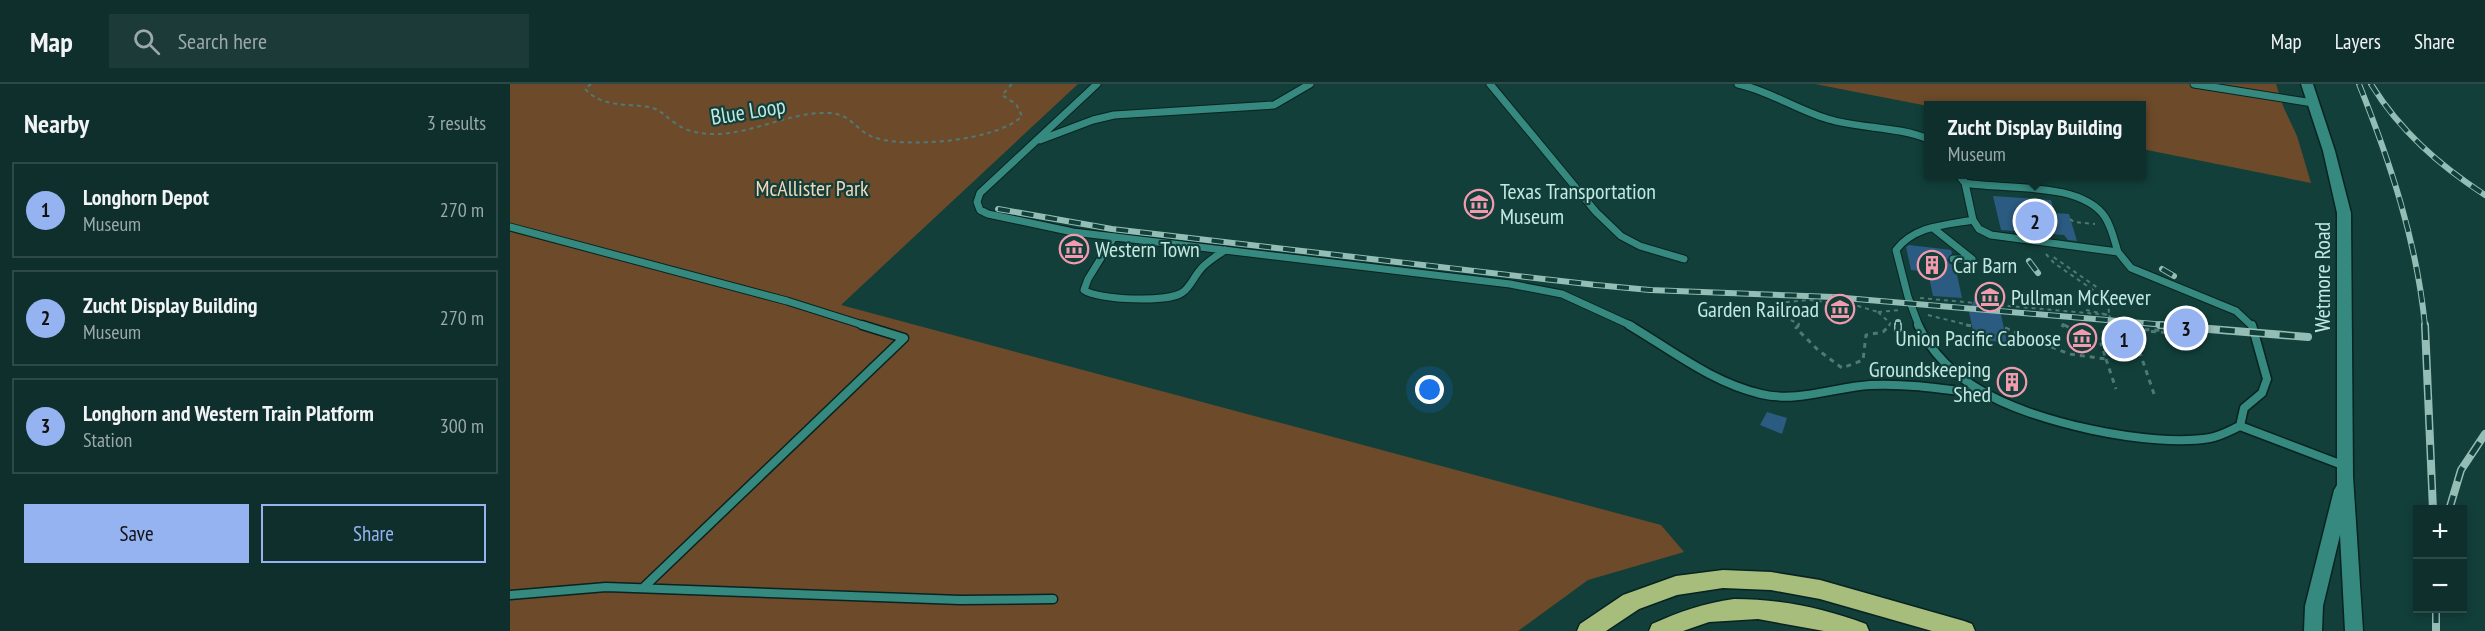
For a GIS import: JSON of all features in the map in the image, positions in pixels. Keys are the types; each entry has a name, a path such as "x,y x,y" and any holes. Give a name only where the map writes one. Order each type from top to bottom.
{"highway":[{"path":"1588,631 1602,619 1648,593 1693,580 1718,578 1756,579 1802,585 1859,599 1964,631"},
{"path":"1660,631 1701,613 1737,607 1761,607 1858,631"}],"main road":[{"name":"Wetmore Road","path":"2307,84 2329,151 2344,213 2345,471 2354,631"},
{"name":"Wetmore Road","path":"2313,631 2314,606 2345,471"}],"lane":[{"path":"1097,84 980,193 977,202 980,210 988,214 1073,232 1388,268 1510,284 1562,294 1630,325 1700,371 1728,384 1764,395 1804,395 1867,385 1899,384 1988,395"},
{"path":"1035,142 1093,120 1114,115 1274,105 1294,96 1310,84"},
{"path":"1490,84 1596,212 1621,236 1640,246 1684,259"},
{"path":"1738,84 1768,92 1823,118 1869,128 1899,130 1924,138"},
{"path":"2194,84 2313,103"},
{"path":"1962,179 1965,183 1973,220 1979,229 1991,235 2118,252"},
{"path":"1965,183 1986,188 2055,192 2075,196 2096,207 2103,214 2118,252 2131,268 2236,311 2252,325 2267,379 2262,393 2244,408 2240,426"},
{"path":"1973,220 1911,235 1901,241 1897,254 1914,312 1926,340 1965,380 1988,395 2022,410 2056,420 2126,434 2170,440 2211,438 2240,426 2345,471"},
{"path":"510,227 787,301 904,338 643,588"},
{"path":"1933,228 1972,259 1953,259"},
{"path":"1114,237 1088,279 1084,290 1092,296 1175,297 1184,292 1201,268 1225,250"},
{"path":"1897,254 1908,255"},
{"path":"510,595 606,587 960,600 1053,599"}],"path":[{"name":"Blue Loop","path":"591,84 585,89 591,98 620,105 653,107 663,111 679,126 693,132 714,135 813,115 842,115 854,121 864,134 897,144 920,145 948,142 1014,125 1022,116 1016,104 1002,95 1012,84"},
{"path":"2070,219 2074,222 2109,225"},
{"path":"2045,248 2047,256 2054,263 2110,297"},
{"path":"2050,249 2056,261 2110,297"},
{"path":"1910,297 2109,315"},
{"path":"2110,297 2109,315 2115,328"},
{"path":"1957,298 1968,302"},
{"path":"1878,312 1890,322 1889,328 1866,335 1863,360 1842,368 1836,366 1827,355 1803,336 1796,328 1799,324 1778,314 1774,308 1777,303 1809,300 1858,306 1878,312 1914,312 1946,316 1960,324 1972,326"},
{"path":"1977,300 1988,304"},
{"path":"2086,310 2109,315"},
{"path":"2062,327 2063,324 2095,338 2105,337"},
{"path":"2005,328 2069,354 2106,359"},
{"path":"2107,344 2102,328 2186,334"},
{"path":"2126,329 2179,331"},
{"path":"2116,389 2101,344 2138,347 2154,394"}],"green space":[{"name":"McAllister Park","path":"510,84 1078,84 841,305 1661,525 1684,552 1588,580 1518,631 510,631"},
{"path":"1815,84 2276,84 2297,136 2311,183 2146,150 2146,101 1924,101 1924,105"}],"building":[{"path":"1993,196 2051,200 2055,213 2069,214 2077,241 2068,240 2064,235 2001,230"},
{"name":"Car Barn","path":"1909,245 1951,250 1952,254 1947,260 1950,264 1955,265 1962,298 1933,296 1928,272 1911,270 1906,247"},
{"path":"1976,295 1996,296 1994,305 1999,306 2007,342 1975,340 1969,312"},
{"path":"1767,412 1787,418 1782,434 1760,425"}],"railway":[{"path":"2359,84 2401,203 2416,264 2425,326"},
{"path":"2371,84 2395,117 2422,146 2452,172 2485,195"},
{"path":"998,209 1112,229 1596,285 1650,290 1833,297 2178,326"},
{"path":"2029,261 2038,273"},
{"path":"2162,269 2174,276"},
{"path":"1898,322 1898,329"},
{"path":"2160,325 2308,337"},
{"path":"2425,325 2433,505"},
{"path":"2450,505 2461,470 2485,434"},
{"path":"2436,613 2436,631"}],"place":[{"name":"Texas Transportation Museum","path":"1479,204"},
{"name":"Zucht Display Building","path":"2035,221"},
{"name":"Western Town","path":"1074,249"},
{"name":"Car Barn","path":"1932,265"},
{"name":"Pullman McKeever","path":"1990,297"},
{"name":"Garden Railroad","path":"1840,309"},
{"name":"Longhorn and Western Train Platform","path":"2186,328"},
{"name":"Union Pacific Caboose","path":"2082,338"},
{"name":"Longhorn Depot","path":"2124,339"},
{"name":"Groundskeeping Shed","path":"2012,382"}]}
